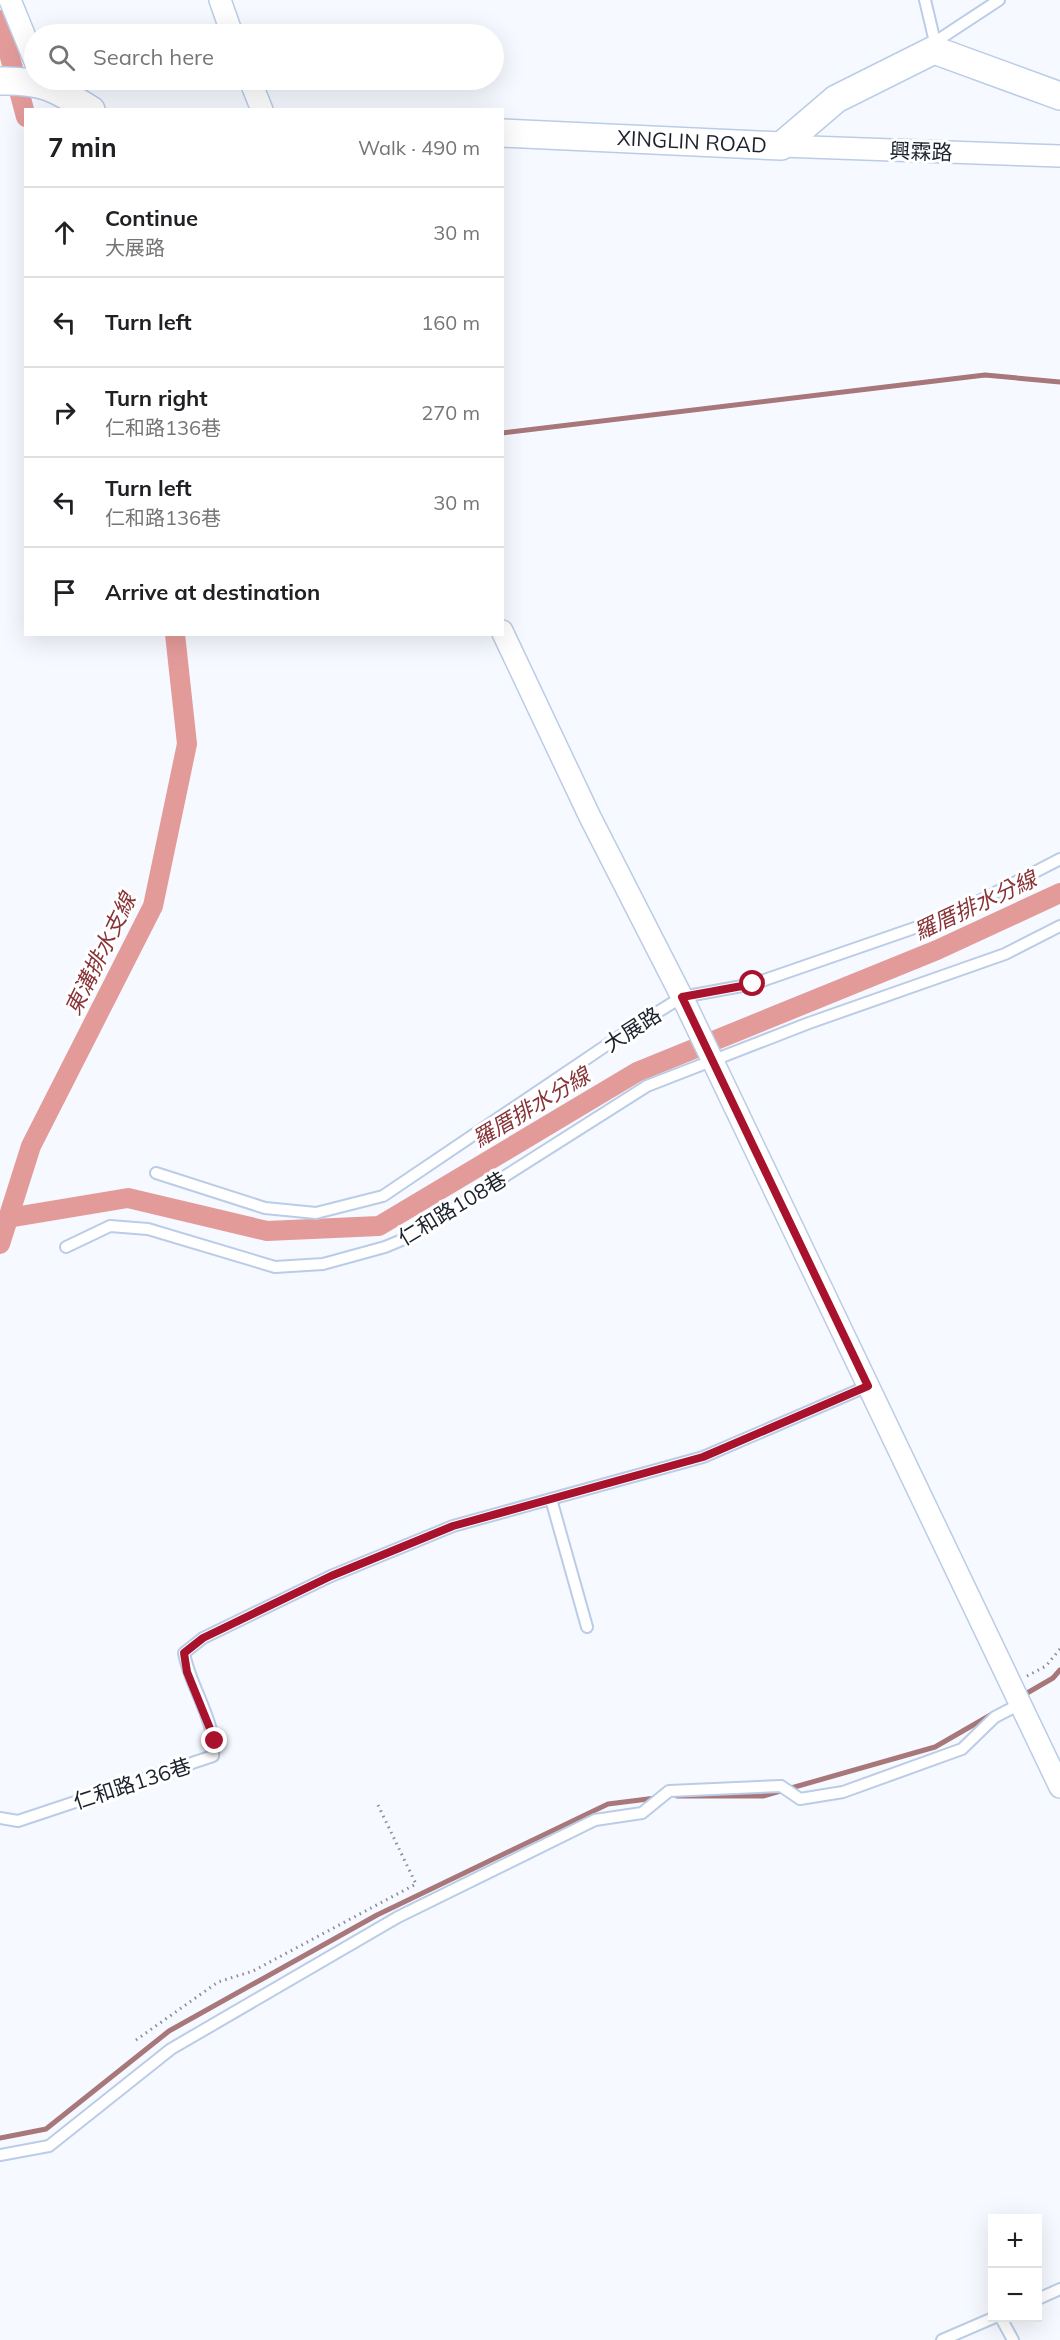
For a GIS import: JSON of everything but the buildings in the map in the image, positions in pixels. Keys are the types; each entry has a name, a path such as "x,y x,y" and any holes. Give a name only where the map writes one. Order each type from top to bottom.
{"street":[{"path":"10,0 24,38"},
{"path":"220,0 228,24"},
{"path":"934,46 1060,96"},
{"name":"XINGLIN ROAD","path":"504,133 781,146 836,99 934,46"},
{"path":"0,81 24,78"},
{"path":"60,90 88,108"},
{"path":"254,90 261,108"},
{"name":"興霖路","path":"781,146 1060,156"},
{"path":"504,635 590,817 685,1002 1060,1787"}],"lane":[{"path":"926,0 934,46 999,0"},
{"name":"大展路","path":"156,1173 266,1208 316,1213 383,1196 632,1028 685,1002 753,984 952,915 1060,859"},
{"name":"仁和路108巷","path":"66,1246 110,1226 148,1229 275,1267 323,1264 385,1248 409,1237 647,1086 712,1059 1005,954 1060,926"},
{"name":"仁和路136巷","path":"0,1818 18,1821 213,1756 215,1741 187,1672 184,1653 203,1638 331,1576 453,1526 703,1457 868,1386"},
{"path":"551,1499 587,1627"},
{"path":"0,2155 49,2145 171,2049 398,1917 595,1820 642,1813 669,1791 782,1786 800,1799 843,1792 962,1749 1015,1694"},
{"path":"1042,2297 1060,2289"},
{"path":"942,2340 988,2320"},
{"path":"1003,2322 1013,2340"}],"path":[{"path":"1015,1694 1046,1666 1060,1649"},
{"path":"136,2040 218,1982 253,1971 416,1884 377,1803"}],"waterway":[{"name":"東溝排水支線","path":"0,20 24,110"},
{"path":"504,433 985,375 1060,382"},
{"name":"東溝排水支線","path":"0,1244 31,1146 153,906 187,744 175,636"},
{"name":"羅厝排水分線","path":"8,1218 128,1198 267,1231 379,1226 637,1072 937,950 1060,893"},
{"path":"1022,1696 1053,1678 1060,1670"},
{"path":"677,1796 763,1796 935,1747 994,1713"},
{"path":"0,2138 46,2129 169,2031 377,1915 608,1804 656,1798"}],"route":[{"path":"215,1741 187,1672 184,1653 203,1638 331,1576 453,1526 703,1457 868,1386 682,997 753,984"}]}
